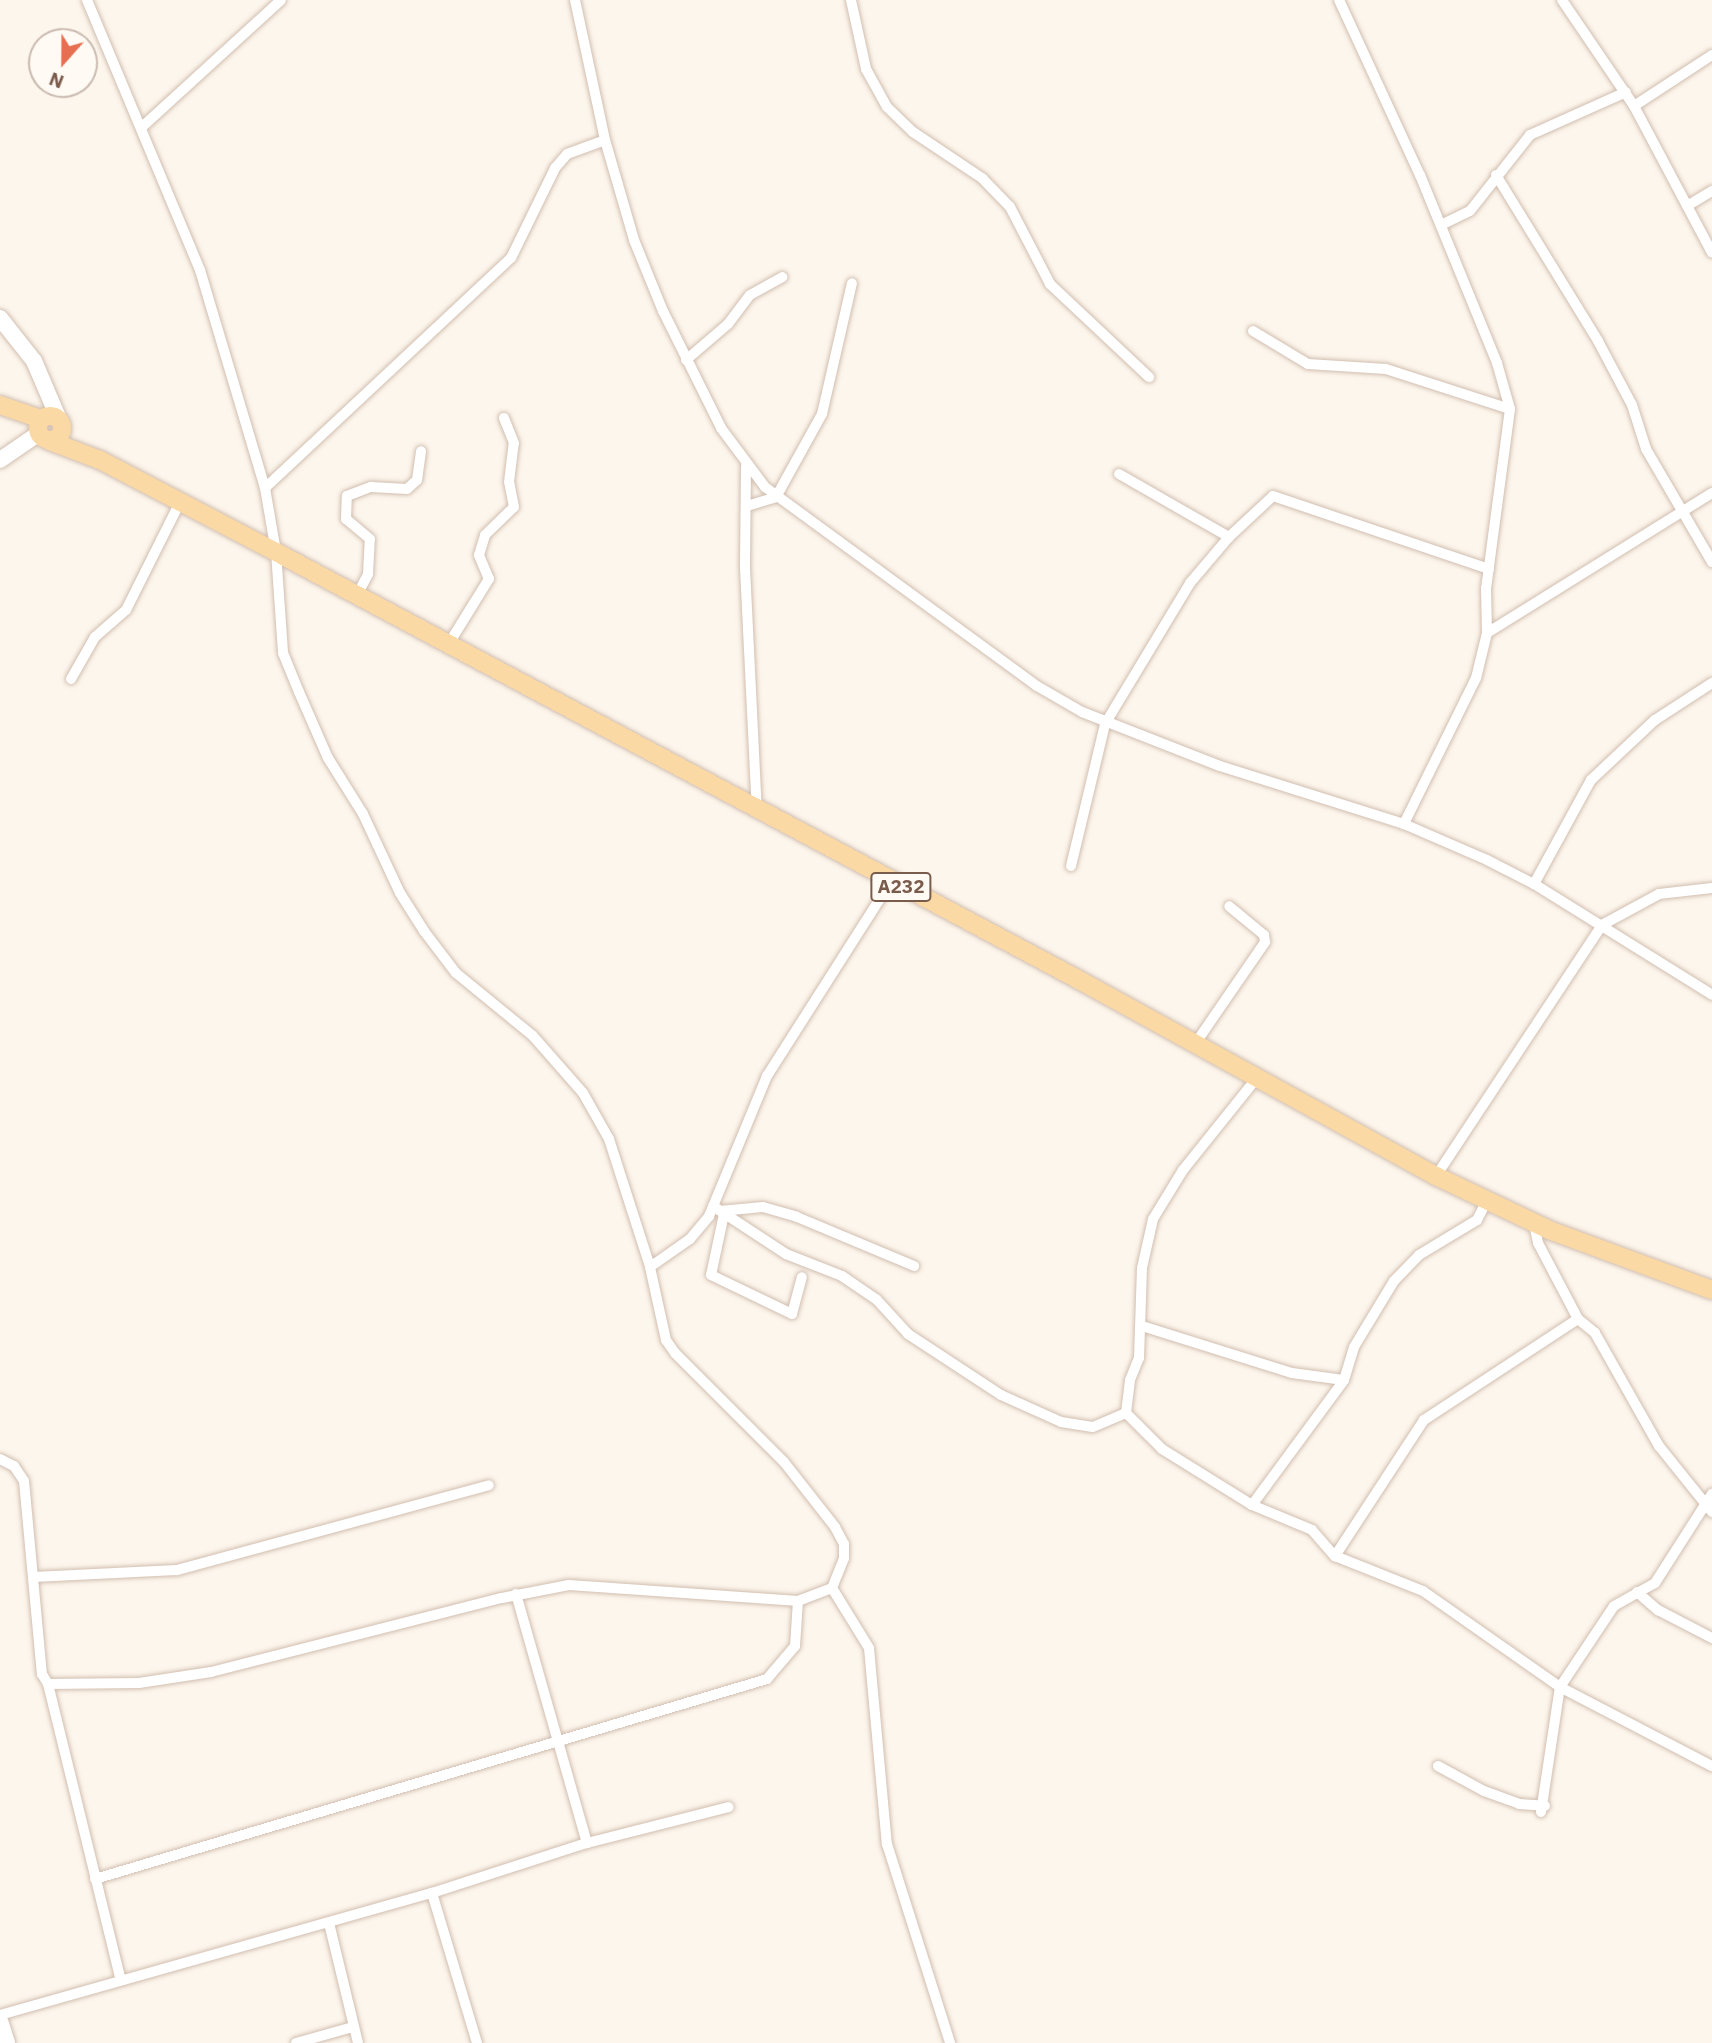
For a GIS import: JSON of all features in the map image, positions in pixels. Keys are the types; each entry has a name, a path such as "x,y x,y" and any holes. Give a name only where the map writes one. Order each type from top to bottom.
{"main road":[{"path":"0,318 21,341 45,382 48,428 4,457"},
{"name":"A232","path":"0,407 48,428 100,460 1195,1044 1436,1177 1534,1224 1712,1290"},
{"path":"0,2021 7,2043"}],"street":[{"path":"48,1684 139,1682 211,1672 516,1594 569,1586 605,1586 797,1601 832,1588 844,1558 844,1544 835,1527 784,1462 675,1353 666,1340 650,1267 609,1139 583,1093 533,1036 443,957 400,893 363,814 328,758 283,653 276,552 265,488 200,270 87,0"},
{"path":"142,127 281,0"},
{"path":"575,0 604,140 634,240 686,360 746,466 776,497 870,560 1037,686 1105,724 1404,824 1534,884 1712,995"},
{"path":"851,0 866,69 887,107 913,131 982,178 1010,207 1050,284 1149,377"},
{"path":"1339,0 1441,225 1497,363 1510,410 1489,569 1487,633 1466,704 1404,824"},
{"path":"1562,0 1626,92 1712,253"},
{"path":"1634,106 1712,55"},
{"path":"1441,225 1470,212 1496,175 1530,135 1626,92"},
{"path":"265,488 511,258 555,168 567,154 578,146 604,140"},
{"path":"1496,175 1598,341 1632,405 1646,449 1712,562"},
{"path":"1686,206 1712,191"},
{"path":"686,360 727,324 750,295 782,277"},
{"path":"747,506 776,497 822,414 852,283"},
{"path":"1253,331 1308,364 1386,369 1510,410"},
{"path":"448,645 489,579 480,555 485,535 514,507 509,482 514,443 504,418"},
{"path":"357,595 368,574 370,539 346,519 347,496 371,486 407,489 417,480 421,451"},
{"path":"746,466 757,812"},
{"path":"1119,474 1228,537"},
{"path":"1487,633 1712,493"},
{"path":"1070,866 1105,724 1164,620 1228,537 1280,495 1489,569"},
{"path":"71,679 95,637 126,610 180,502"},
{"path":"1534,884 1591,779 1655,720 1712,683"},
{"path":"802,1277 792,1314 711,1275 719,1211 767,1076 891,881"},
{"path":"1436,1177 1602,925 1659,894 1712,888"},
{"path":"1195,1044 1265,942 1264,935 1229,906"},
{"path":"1126,1413 1142,1326 1142,1268 1153,1219 1183,1171 1256,1079"},
{"path":"1252,1505 1344,1380 1354,1347 1394,1281 1419,1255 1478,1220 1486,1202"},
{"path":"650,1267 691,1239 719,1211 763,1208 797,1217 914,1266"},
{"path":"719,1211 786,1254 842,1276 877,1300 908,1334 1001,1395 1061,1422 1093,1427 1126,1413"},
{"path":"1534,1224 1538,1243 1578,1319 1595,1333 1659,1446 1712,1512"},
{"path":"1335,1556 1424,1420 1578,1319"},
{"path":"1142,1326 1292,1373 1344,1380"},
{"path":"1126,1413 1162,1449 1252,1505 1312,1530 1335,1556 1423,1591 1560,1687 1712,1766"},
{"path":"0,1459 14,1466 24,1481 42,1674 48,1684 120,1978"},
{"path":"33,1577 177,1570 489,1485"},
{"path":"1438,1766 1484,1791 1519,1804 1543,1809 1549,1740 1560,1687 1614,1606 1655,1583 1703,1504 1712,1494"},
{"path":"832,1588 869,1648 887,1844 950,2043"},
{"path":"1637,1592 1658,1610 1712,1638"},
{"path":"516,1594 587,1843"},
{"path":"95,1879 767,1679 795,1646 797,1601"},
{"path":"0,2015 120,1978 432,1893 587,1843 729,1807"},
{"path":"432,1893 477,2043"},
{"path":"328,1923 358,2043"},
{"path":"296,2043 354,2027"}]}
